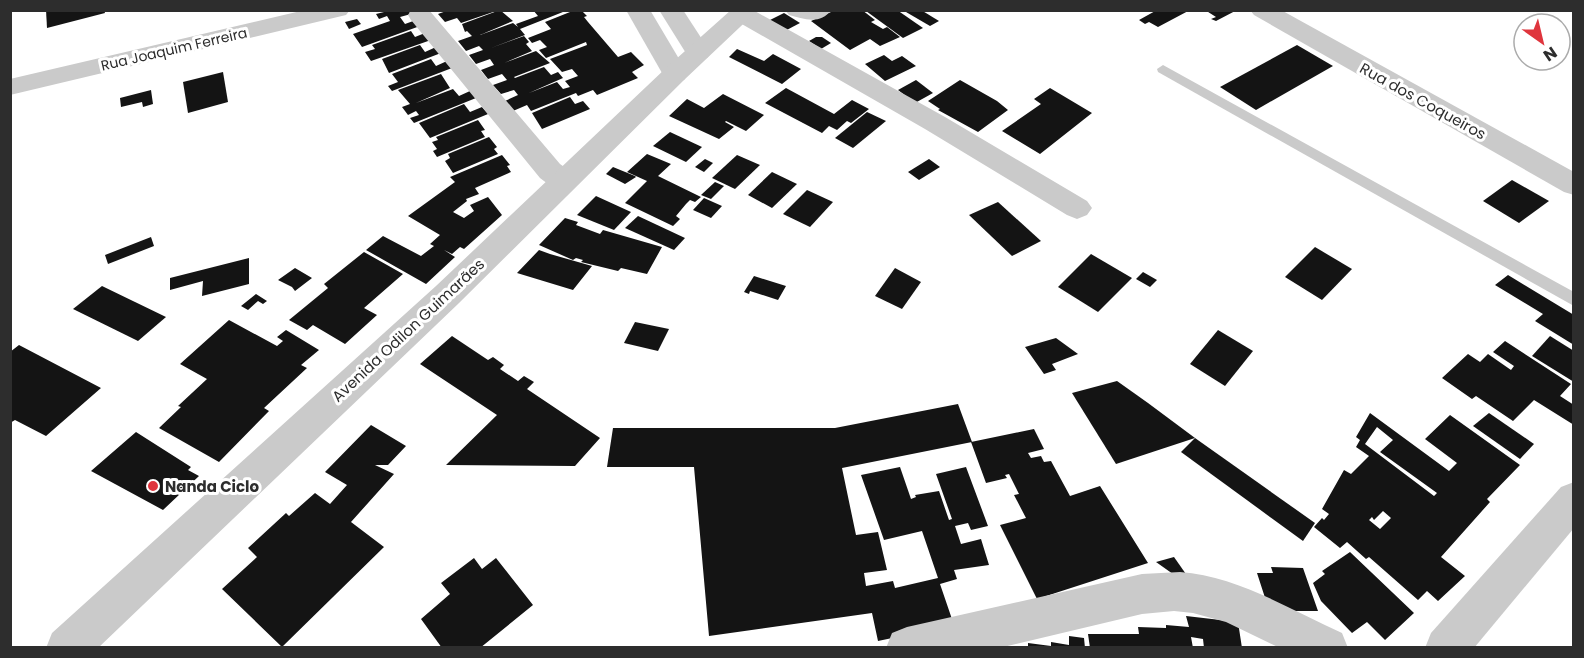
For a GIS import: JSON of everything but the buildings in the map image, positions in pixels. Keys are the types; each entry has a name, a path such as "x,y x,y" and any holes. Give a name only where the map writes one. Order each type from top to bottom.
{"street":[{"name":"Rua Joaquim Ferreira","path":"10,87 338,10"},
{"path":"638,10 686,64"},
{"path":"671,10 686,64"},
{"path":"797,10 803,13 819,10"},
{"path":"744,12 1077,208"},
{"name":"Avenida Odilon Guimarães","path":"67,648 447,295 686,64 744,12"},
{"name":"Rua dos Coqueiros","path":"1267,14 1574,184"},
{"path":"420,15 550,171 564,181"},
{"path":"1446,648 1574,499"},
{"path":"907,648 1142,594 1170,591 1194,593 1233,607 1327,648"}],"lane":[{"path":"1163,69 1574,300"}],"place":[{"name":"Nanda Ciclo","path":"153,486"}]}
